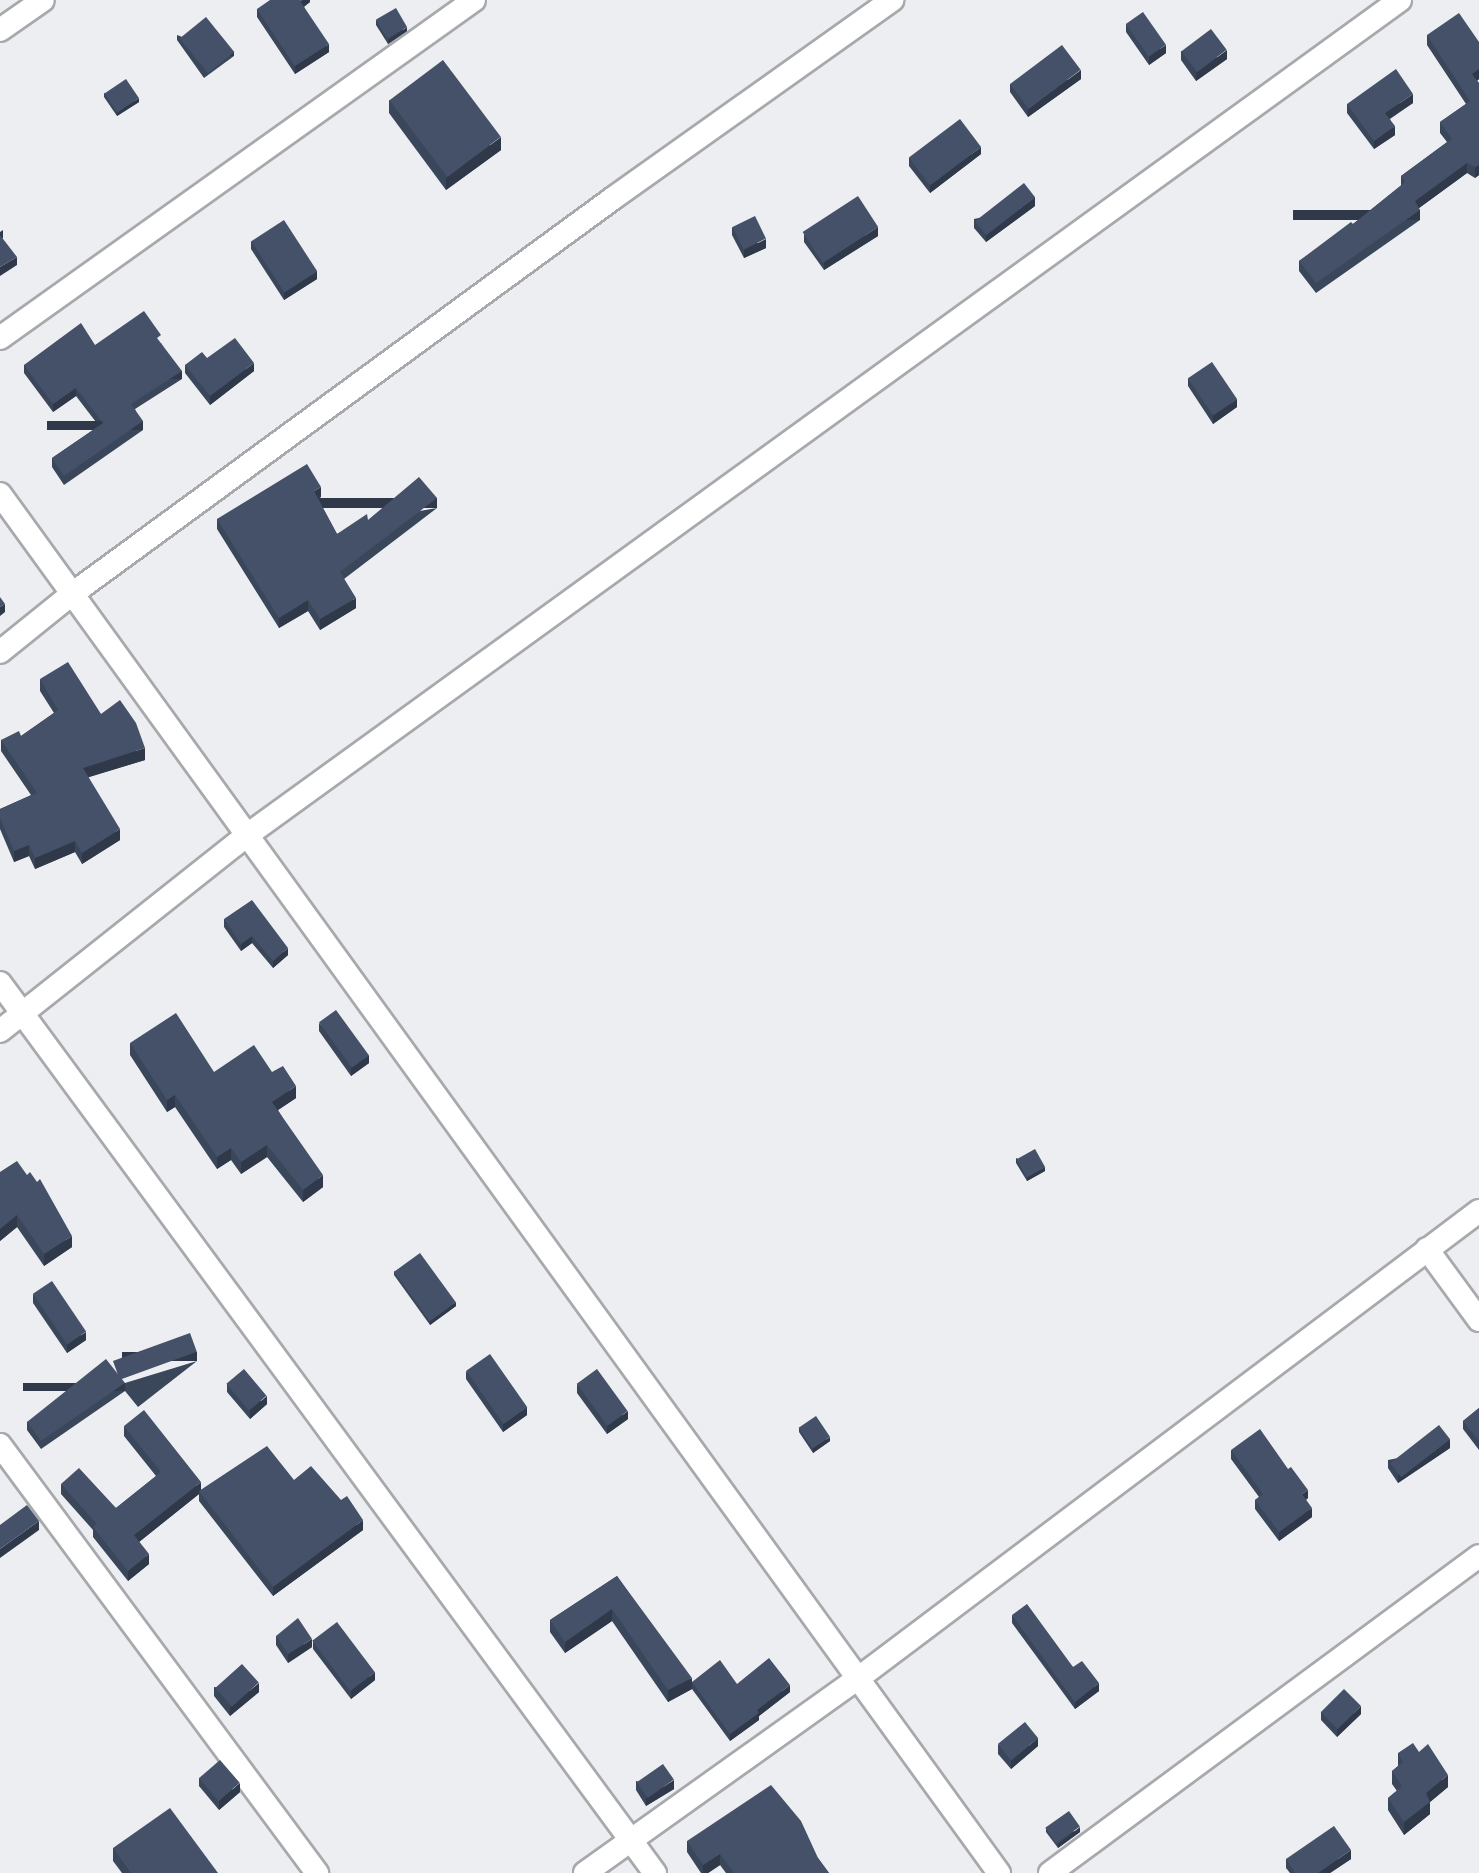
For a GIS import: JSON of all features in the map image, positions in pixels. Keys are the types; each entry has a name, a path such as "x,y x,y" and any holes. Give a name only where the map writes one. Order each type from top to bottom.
{"street":[{"path":"0,30 43,0"},
{"path":"0,338 474,0"},
{"path":"0,652 72,594 602,206 892,0"},
{"path":"0,1031 246,836 1400,0"},
{"path":"0,494 856,1680 999,1873"},
{"path":"0,983 21,1015 655,1873"},
{"path":"585,1873 856,1680 1479,1211"},
{"path":"1427,1249 1479,1320"},
{"path":"0,1445 316,1873"},
{"path":"1050,1873 1479,1556"}],"building":[{"path":"270,0 302,0 300,1 329,44 295,66 257,9"},
{"path":"396,8 407,27 387,39 376,20"},
{"path":"1143,12 1166,45 1149,57 1126,24"},
{"path":"1459,13 1479,42 1479,69 1472,74 1479,83 1479,165 1475,167 1467,163 1415,201 1420,210 1316,283 1299,261 1351,222 1353,224 1405,182 1401,176 1452,139 1440,122 1470,101 1427,35"},
{"path":"206,17 234,52 208,73 180,38"},
{"path":"1211,29 1227,50 1197,72 1181,51"},
{"path":"1062,45 1081,70 1029,109 1010,84"},
{"path":"443,60 501,137 447,177 389,100"},
{"path":"1396,69 1413,94 1385,113 1395,126 1374,141 1347,104"},
{"path":"126,79 139,98 117,113 104,94"},
{"path":"960,119 981,147 930,185 909,158"},
{"path":"1024,183 1035,197 986,235 975,221"},
{"path":"858,196 878,227 823,263 803,232"},
{"path":"755,216 766,238 743,249 733,227"},
{"path":"284,220 317,271 285,292 251,241"},
{"path":"0,235 17,257 0,267"},
{"path":"144,311 161,335 157,338 182,371 131,404 143,421 64,476 52,458 103,423 76,388 53,404 24,365 81,323 95,345"},
{"path":"235,338 254,363 210,396 185,365 202,352 207,358"},
{"path":"1212,362 1237,399 1213,416 1188,378"},
{"path":"307,464 321,487 314,491 337,534 367,514 368,520 419,477 437,498 340,572 356,598 320,619 308,600 279,618 217,519"},
{"path":"0,597 5,604 0,607"},
{"path":"68,662 101,714 120,700 136,723 145,748 83,768 120,829 82,853 75,841 35,858 29,845 14,851 0,818 0,809 37,793 1,740 19,731 21,736 58,710 40,679"},
{"path":"252,900 288,948 273,961 252,936 241,944 224,919"},
{"path":"336,1010 369,1055 352,1068 319,1022"},
{"path":"176,1013 214,1072 254,1045 272,1072 283,1066 296,1086 272,1102 323,1175 303,1190 267,1145 241,1162 231,1148 217,1157 175,1095 167,1100 130,1043"},
{"path":"1035,1149 1045,1167 1027,1178 1017,1159"},
{"path":"17,1161 27,1175 30,1172 37,1182 40,1179 72,1236 44,1254 17,1215 0,1229 0,1172"},
{"path":"420,1253 456,1302 430,1321 394,1272"},
{"path":"52,1281 86,1332 67,1344 33,1294"},
{"path":"190,1333 197,1352 120,1380 113,1361"},
{"path":"490,1354 527,1407 504,1424 466,1371"},
{"path":"106,1359 125,1383 41,1441 27,1422"},
{"path":"244,1369 266,1396 249,1411 226,1384"},
{"path":"597,1369 628,1411 607,1426 577,1384"},
{"path":"1479,1408 1479,1441 1463,1421"},
{"path":"144,1410 201,1482 134,1535 149,1554 128,1571 93,1527 97,1524 61,1484 79,1468 116,1508 161,1472 124,1426"},
{"path":"816,1416 830,1437 813,1448 799,1428"},
{"path":"1439,1425 1450,1439 1401,1477 1390,1463"},
{"path":"1260,1429 1288,1469 1291,1467 1308,1490 1302,1494 1312,1508 1279,1532 1255,1500 1263,1494 1231,1450"},
{"path":"267,1446 294,1480 311,1466 341,1500 347,1496 363,1520 273,1587 199,1491"},
{"path":"27,1505 39,1521 0,1549 0,1525"},
{"path":"617,1576 692,1678 668,1690 612,1609 565,1642 550,1620"},
{"path":"1027,1604 1073,1667 1082,1661 1099,1683 1075,1702 1012,1615"},
{"path":"298,1618 312,1639 288,1654 276,1636"},
{"path":"337,1622 375,1672 350,1691 312,1641"},
{"path":"769,1658 790,1685 757,1710 759,1713 730,1734 692,1682 720,1660 737,1684"},
{"path":"242,1664 259,1683 232,1707 215,1688"},
{"path":"1344,1689 1361,1706 1338,1729 1321,1712"},
{"path":"1025,1722 1038,1738 1011,1760 998,1744"},
{"path":"1413,1743 1419,1752 1428,1744 1448,1775 1426,1793 1430,1802 1404,1822 1388,1798 1402,1786 1392,1771 1403,1762 1398,1753"},
{"path":"220,1760 240,1783 219,1801 199,1778"},
{"path":"663,1764 674,1780 648,1798 637,1782"},
{"path":"771,1785 801,1821 818,1858 829,1873 734,1873 720,1854 703,1865 687,1841"},
{"path":"170,1808 218,1873 131,1873 113,1848"},
{"path":"1069,1811 1080,1827 1056,1843 1045,1828"},
{"path":"1334,1826 1351,1850 1318,1873 1295,1873 1286,1859"}]}
